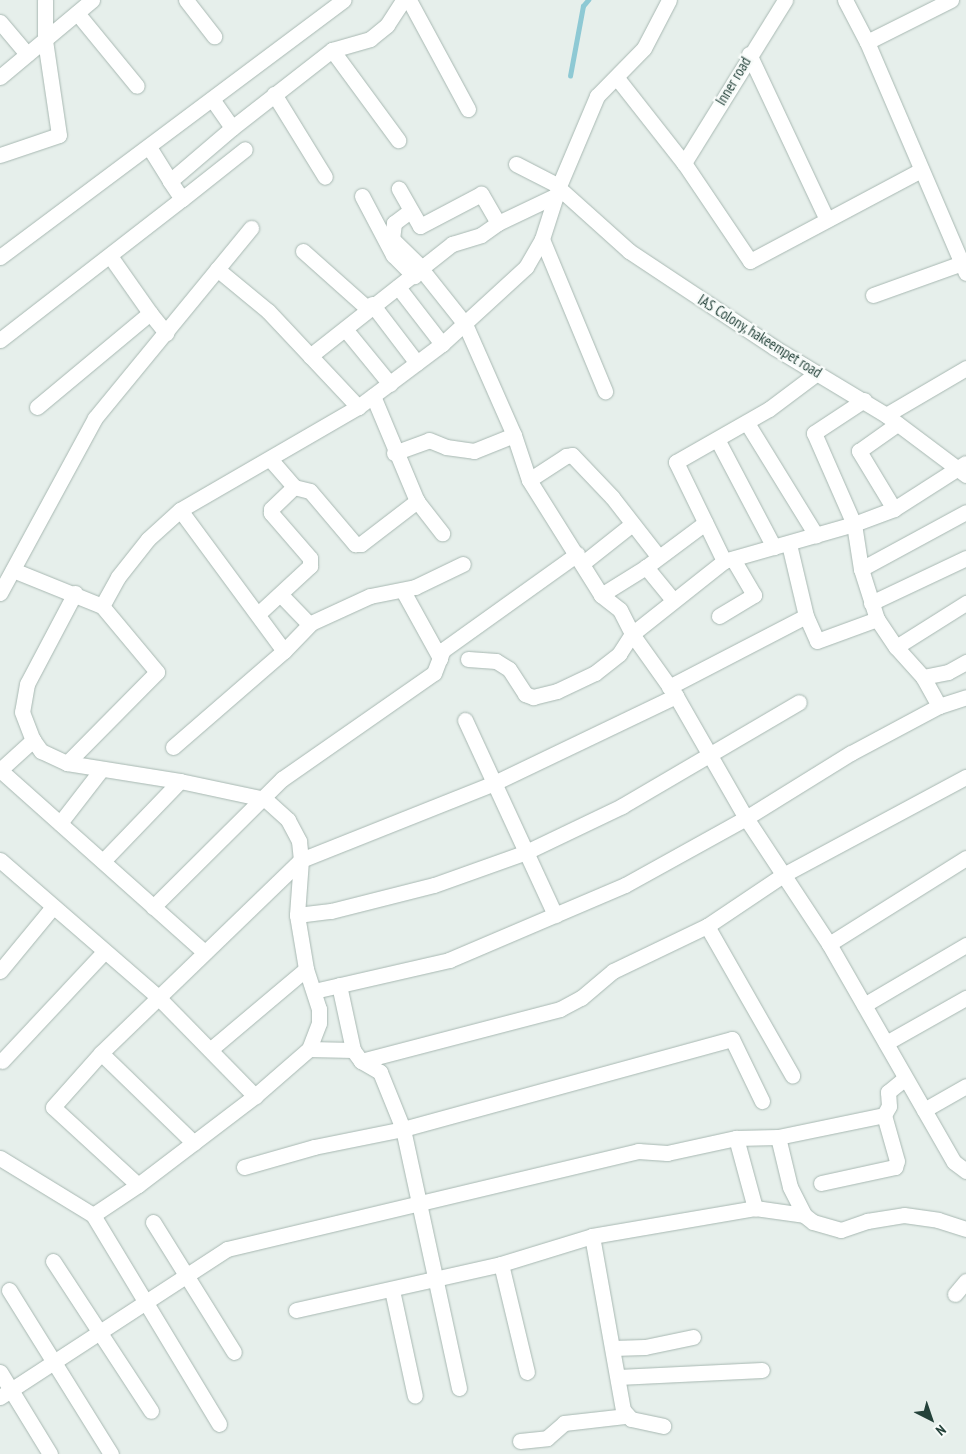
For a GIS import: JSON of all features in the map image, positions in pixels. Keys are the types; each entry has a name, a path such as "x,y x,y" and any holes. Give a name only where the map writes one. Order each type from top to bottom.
{"street":[{"path":"0,155 59,135 45,40 45,0"},
{"path":"0,77 92,0"},
{"path":"186,0 214,36"},
{"path":"0,257 343,0"},
{"path":"170,181 274,94 332,50 370,39 387,25 403,0"},
{"path":"409,0 468,110"},
{"path":"100,604 118,577 148,539 180,510 358,407 442,344 526,267 542,240 559,190 597,96 618,78 644,48 669,0"},
{"name":"Inner road","path":"684,163 749,54 785,0"},
{"path":"845,0 866,42 965,270 873,295"},
{"path":"866,42 951,0"},
{"path":"77,13 137,86"},
{"path":"0,22 27,54"},
{"path":"332,50 398,140"},
{"path":"749,54 827,220"},
{"path":"618,78 684,163 750,261 922,170"},
{"path":"274,94 325,176"},
{"path":"212,99 232,128"},
{"path":"149,147 182,199"},
{"path":"0,340 245,149"},
{"name":"IAS Colony, hakeempet road","path":"516,164 559,190 629,251 817,373 864,400 962,469"},
{"path":"399,189 420,226 481,194 498,223"},
{"path":"310,356 345,329 370,306 398,287 452,244 481,235 498,223 559,190"},
{"path":"362,196 393,255 419,271"},
{"path":"410,211 394,223 392,239 465,324 514,435 529,480 601,595 620,610 632,634 672,692 746,818 829,944 905,1078 960,1166"},
{"path":"0,593 95,418 251,228"},
{"path":"542,240 605,391"},
{"path":"303,251 370,306 417,363"},
{"path":"110,256 150,313 166,332"},
{"path":"217,269 264,308 358,407"},
{"path":"398,287 442,344"},
{"path":"37,407 150,313"},
{"path":"345,329 390,384"},
{"path":"894,508 859,451 892,419 966,368"},
{"path":"719,616 754,595 705,523 676,462 718,441 748,423 817,373"},
{"path":"372,396 394,453 417,501 442,533"},
{"path":"864,400 814,433 854,524 861,569 877,619 896,647 923,677 939,706"},
{"path":"748,423 816,535"},
{"path":"394,453 429,440 446,447 474,451 514,435"},
{"path":"718,441 782,545 806,616 817,641 877,619"},
{"path":"529,480 566,456 572,455 612,497 658,556"},
{"path":"270,459 294,487 310,492 355,544 361,544 417,501"},
{"path":"468,659 496,661 509,669 524,694 533,697 557,690 595,674 619,654 632,634 673,600 729,560 854,524 894,508 962,469"},
{"path":"258,614 281,595 311,562 271,513 271,509 294,487"},
{"path":"180,510 284,651"},
{"path":"861,569 966,512"},
{"path":"601,595 646,567 658,556 705,523"},
{"path":"153,907 267,796 282,779 434,673 443,650 632,524"},
{"path":"871,603 966,558"},
{"path":"173,747 284,651 309,624 370,596 403,591 463,564"},
{"path":"646,567 673,600"},
{"path":"13,570 100,604 157,672 73,757"},
{"path":"403,591 440,658"},
{"path":"78,595 27,684 22,712 33,740 41,751 73,757 101,770 267,796 288,820 306,858 302,914 306,969 327,988 352,1054 380,1072 403,1129 459,1388"},
{"path":"281,595 309,624"},
{"path":"896,647 966,603"},
{"path":"138,1185 53,1107 101,1053 204,952 306,858 492,784 672,692 806,616"},
{"path":"923,677 948,672 966,662"},
{"path":"327,988 449,960 625,885 746,818 851,753 939,706 966,697"},
{"path":"302,914 331,911 434,885 524,853 622,806 799,702"},
{"path":"465,720 492,784 555,915"},
{"path":"33,740 0,770 204,952"},
{"path":"60,823 101,770"},
{"path":"98,1223 138,1185 316,1049 352,1054 560,1009 581,998 614,971 707,926 783,875 966,776"},
{"path":"103,861 180,781"},
{"path":"829,944 966,858"},
{"path":"1,863 158,997 212,1049 255,1096"},
{"path":"0,970 52,908"},
{"path":"707,926 792,1075"},
{"path":"864,1005 966,945"},
{"path":"2,1061 104,952"},
{"path":"212,1049 306,969"},
{"path":"316,1049 320,1009 327,988"},
{"path":"886,1043 966,998"},
{"path":"244,1167 314,1147 403,1129 732,1039 762,1101"},
{"path":"101,1053 194,1143"},
{"path":"821,1183 895,1167 897,1161 884,1115 889,1106 888,1092 905,1078"},
{"path":"924,1110 966,1086"},
{"path":"6,1393 145,1305 227,1249 638,1151 667,1153 736,1138 778,1137 884,1115"},
{"path":"778,1137 790,1187 804,1215 813,1222 841,1230 867,1221 904,1215 938,1220 966,1229"},
{"path":"736,1138 755,1208"},
{"path":"960,1166 966,1152"},
{"path":"0,1159 98,1223 145,1305 219,1424"},
{"path":"296,1310 436,1281 501,1264 592,1236 755,1208 804,1215"},
{"path":"153,1222 188,1274 234,1352"},
{"path":"592,1236 625,1416"},
{"path":"53,1261 151,1411"},
{"path":"501,1264 526,1372"},
{"path":"955,1294 966,1281"},
{"path":"9,1290 111,1454"},
{"path":"392,1290 415,1396"},
{"path":"613,1348 644,1347 693,1337"},
{"path":"618,1377 762,1370"},
{"path":"0,1372 6,1393 50,1454"},
{"path":"520,1441 547,1438 564,1423 625,1416 663,1426"}],"waterway":[{"path":"570,76 583,6 588,0"}]}
